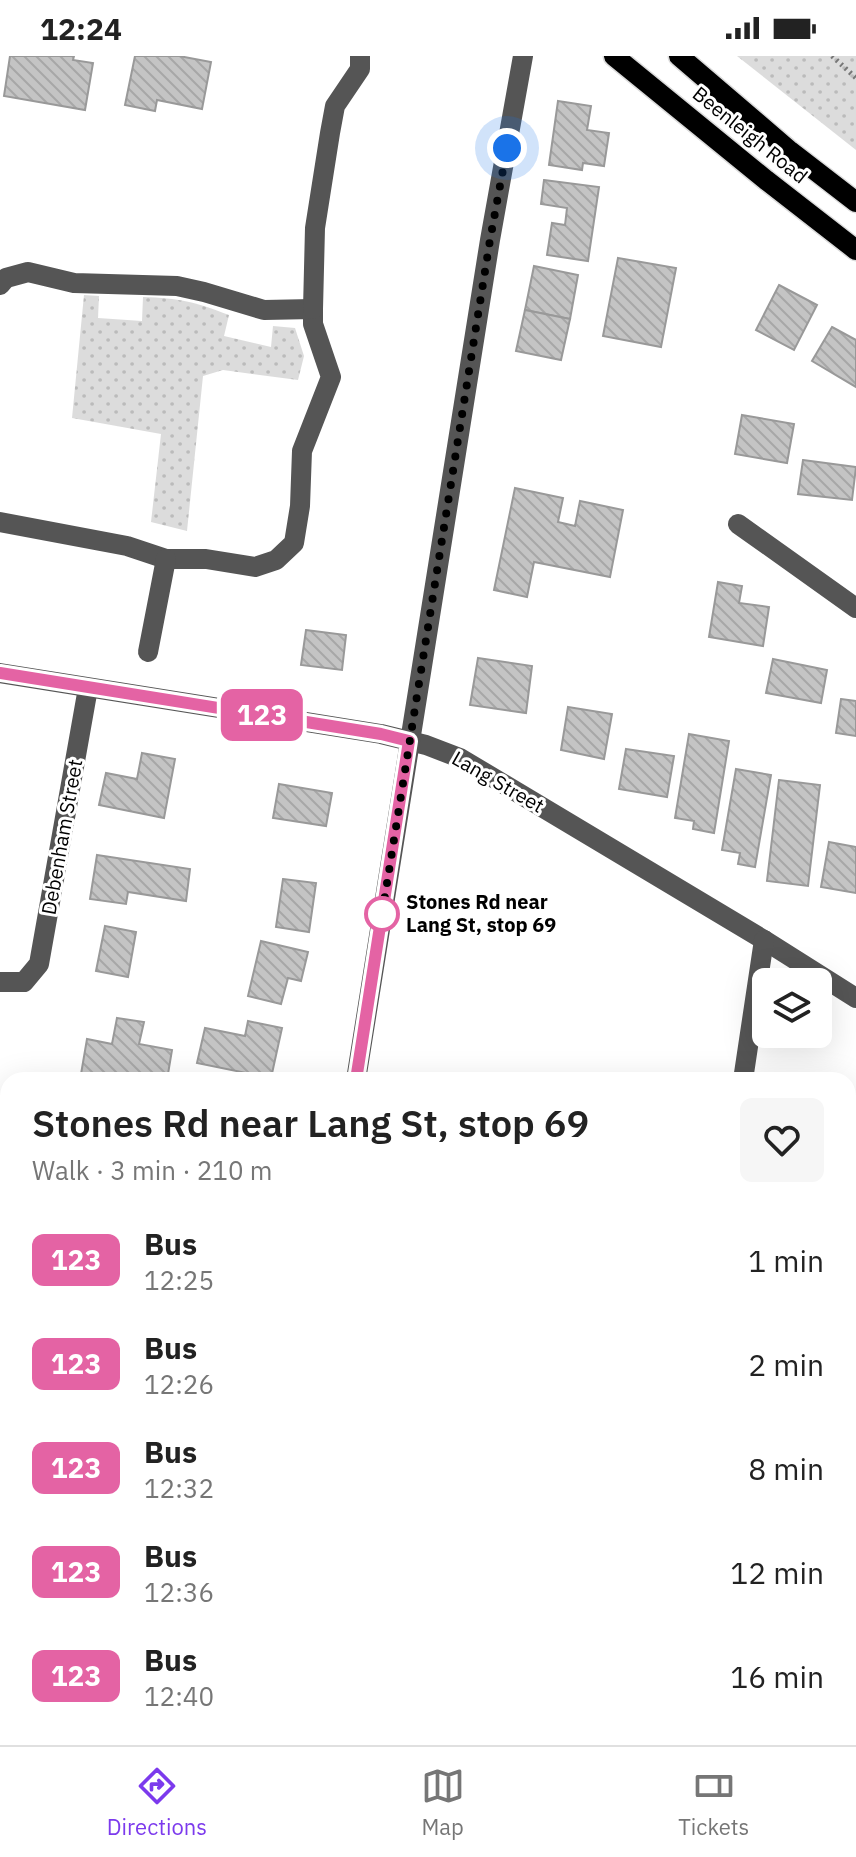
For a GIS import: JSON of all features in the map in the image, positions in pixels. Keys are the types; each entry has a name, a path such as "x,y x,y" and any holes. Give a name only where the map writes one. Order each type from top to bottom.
{"main road":[{"name":"Beenleigh Road","path":"614,56 856,250"},
{"name":"Beenleigh Road","path":"679,56 790,151 856,202"}],"street":[{"path":"0,522 127,546 166,559 206,559 255,567 276,560 294,543 300,506 302,451 331,377 313,324 315,228 335,106 360,69 360,56"},
{"path":"357,1072 490,240 523,56"},
{"path":"0,285 6,278 28,272 74,283 177,286 264,310 313,309"},
{"path":"738,524 856,608"},
{"path":"148,652 166,559"},
{"name":"Lang Street","path":"0,673 381,734 460,758 856,998"},
{"name":"Debenham Street","path":"0,982 24,982 39,964 88,688"},
{"path":"744,1072 764,940"}],"path":[{"path":"832,56 856,78"}],"shaded area":[{"path":"737,56 856,56 856,150"},
{"path":"84,295 99,296 98,318 142,321 143,297 196,304 229,315 224,336 271,347 273,326 295,328 304,356 298,380 223,370 203,376 187,531 151,522 161,434 72,418"}],"building":[{"path":"10,56 74,56 73,60 93,63 85,110 4,96"},
{"path":"135,56 179,56 211,62 202,109 157,100 155,111 125,105"},
{"path":"558,101 591,106 587,130 609,133 604,166 583,163 582,170 549,165"},
{"path":"544,180 599,187 588,261 547,255 552,223 565,225 567,208 541,204"},
{"path":"618,258 676,268 661,347 603,336"},
{"path":"534,266 578,275 570,319 525,310"},
{"path":"779,285 817,305 794,350 756,330"},
{"path":"525,310 570,319 561,360 516,351"},
{"path":"832,327 856,340 856,387 812,361"},
{"path":"742,415 794,424 787,463 735,454"},
{"path":"803,460 856,467 852,500 798,494"},
{"path":"515,488 563,498 558,522 575,526 580,501 623,510 610,577 534,562 527,597 494,590"},
{"path":"718,582 742,586 739,603 769,607 763,646 709,637"},
{"path":"306,630 346,635 342,670 301,665"},
{"path":"478,658 532,666 526,713 470,705"},
{"path":"773,659 827,670 821,703 766,693"},
{"path":"841,699 856,701 856,736 836,733"},
{"path":"568,707 612,714 604,759 561,750"},
{"path":"689,734 729,741 714,833 693,829 694,821 675,818"},
{"path":"626,749 674,756 667,797 619,789"},
{"path":"142,753 175,759 164,818 99,805 106,773 137,779"},
{"path":"736,769 771,775 755,867 738,864 740,853 722,850"},
{"path":"779,780 820,785 808,886 767,881"},
{"path":"279,784 332,793 326,826 273,818"},
{"path":"829,842 856,847 856,893 821,887"},
{"path":"97,855 190,869 186,901 128,892 126,904 90,899"},
{"path":"283,879 316,883 309,932 276,927"},
{"path":"105,926 136,932 128,977 96,971"},
{"path":"261,941 308,952 301,981 288,978 281,1004 248,996"},
{"path":"117,1018 144,1022 139,1044 172,1050 168,1072 81,1072 87,1039 112,1044"},
{"path":"248,1021 282,1028 272,1072 241,1072 197,1063 205,1028 245,1036"}],"bus line":[{"name":"123","path":"0,673 409,741 357,1072"}],"place":[{"name":"Stones Rd near Lang St, stop 69","path":"382,914"}],"route":[{"path":"382,914 380,927 507,148"}]}
